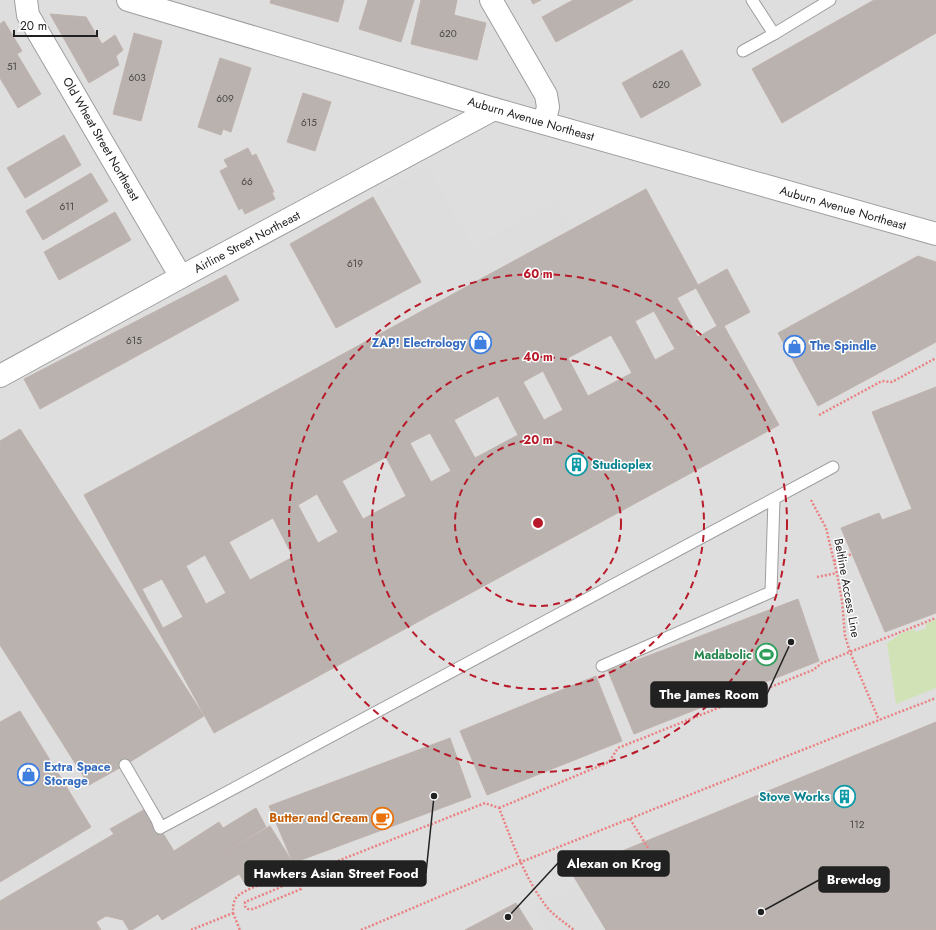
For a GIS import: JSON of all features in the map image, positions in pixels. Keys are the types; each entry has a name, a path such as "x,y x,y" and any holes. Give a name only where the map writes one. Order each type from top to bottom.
{"street":[{"name":"Old Wheat Street Northeast","path":"26,0 28,15 182,277"},
{"name":"Auburn Avenue Northeast","path":"128,0 494,109 936,234"},
{"path":"491,0 546,95 548,107 544,123"},
{"name":"Airline Street Northeast","path":"0,376 494,109"}],"lane":[{"path":"752,0 774,34"},
{"path":"743,51 830,0"},
{"path":"125,765 160,828 833,467"},
{"path":"602,666 771,592 774,500"}],"path":[{"path":"819,415 882,381 892,382 936,358"},
{"name":"Beltline Access Line","path":"802,484 826,528 842,601 845,636 850,652 879,720"},
{"path":"834,561 852,554"},
{"path":"818,578 837,573"},
{"path":"499,808 609,762 618,748 813,670 822,663 936,618"},
{"path":"361,930 521,862 936,698"},
{"path":"296,877 485,802 499,808 530,882 546,907 574,930"},
{"path":"630,819 648,848"},
{"path":"240,930 233,913 233,903 237,896 242,892 281,877 294,872 301,889 253,909 246,908 245,902 282,886 281,877"},
{"path":"191,930 233,913"}],"shaded area":[{"path":"0,0 936,0 936,930 0,930"},
{"path":"427,166 473,247 555,201 572,229 433,304 373,197"},
{"path":"574,888 599,930 549,930 535,909"}],"green space":[{"path":"936,619 936,688 896,704 887,643 902,633 914,629 916,632 926,628 926,624"}],"building":[{"path":"271,0 344,0 338,22 270,3"},
{"path":"368,0 414,0 401,42 359,29"},
{"path":"421,0 457,0 454,15 486,23 477,60 411,44"},
{"path":"531,0 541,0 533,4"},
{"path":"573,0 633,0 556,42 542,17"},
{"path":"874,0 936,0 936,33 782,123 752,69"},
{"path":"50,14 86,17 102,44 115,35 123,50 116,56 119,65 89,83"},
{"path":"4,21 22,51 17,54 41,94 18,108 0,78 0,24"},
{"path":"134,33 162,41 141,121 113,114"},
{"path":"682,50 701,85 641,118 622,83"},
{"path":"220,58 251,68 231,132 223,129 221,135 198,127"},
{"path":"303,93 331,102 315,151 287,142"},
{"path":"64,135 81,165 25,198 7,168"},
{"path":"248,148 252,156 256,154 274,192 272,193 275,199 245,214 242,208 239,210 220,171 228,167 224,160"},
{"path":"91,173 108,201 43,240 26,211"},
{"name":"Studioplex","path":"646,189 698,285 727,269 750,312 724,326 779,425 214,733 84,495","holes":["696,288 717,326 698,337 677,298","654,311 675,349 655,360 635,321","611,335 632,373 588,396 568,358","543,371 563,410 544,420 523,382","498,396 518,435 475,458 454,420","430,433 451,471 431,482 410,443","386,457 406,496 363,519 342,481","317,494 338,532 318,543 298,505","273,518 293,557 250,580 229,542","205,555 226,593 206,604 186,566","162,579 183,617 163,628 142,589"]},
{"path":"373,197 421,282 336,328 290,244"},
{"path":"115,212 131,240 59,280 44,252"},
{"path":"918,256 936,262 936,342 818,406 778,333"},
{"path":"226,275 239,300 40,409 24,379"},
{"path":"936,387 936,613 885,632 841,528 879,513 882,520 912,509 872,412"},
{"path":"20,429 204,716 125,765 89,785 0,645 0,441"},
{"path":"798,599 819,661 634,734 608,671"},
{"path":"596,676 622,741 487,795 460,731"},
{"name":"Extra Space Storage","path":"20,711 91,827 0,882 0,722"},
{"name":"Stove Works","path":"936,722 936,930 606,930 571,872"},
{"path":"450,738 471,797 293,863 269,806"},
{"path":"147,808 174,851 219,822 223,828 256,808 266,827 226,852 239,874 162,920 158,914 132,930 129,930 123,920 106,916 96,922 101,930 0,930 0,901 114,834 110,829"},
{"path":"270,826 293,863 244,882 226,852"},
{"path":"516,903 533,930 465,930"}],"place":[{"name":"ZAP! Electrology","path":"481,343"},
{"name":"The Spindle","path":"795,346"},
{"name":"Studioplex","path":"577,465"},
{"name":"The James Room","path":"791,642"},
{"name":"Madabolic","path":"767,655"},
{"name":"Extra Space Storage","path":"29,774"},
{"name":"Hawkers Asian Street Food","path":"434,796"},
{"name":"Stove Works","path":"845,797"},
{"name":"Butter and Cream","path":"383,818"},
{"name":"Brewdog","path":"761,912"},
{"name":"Alexan on Krog","path":"508,917"}]}
